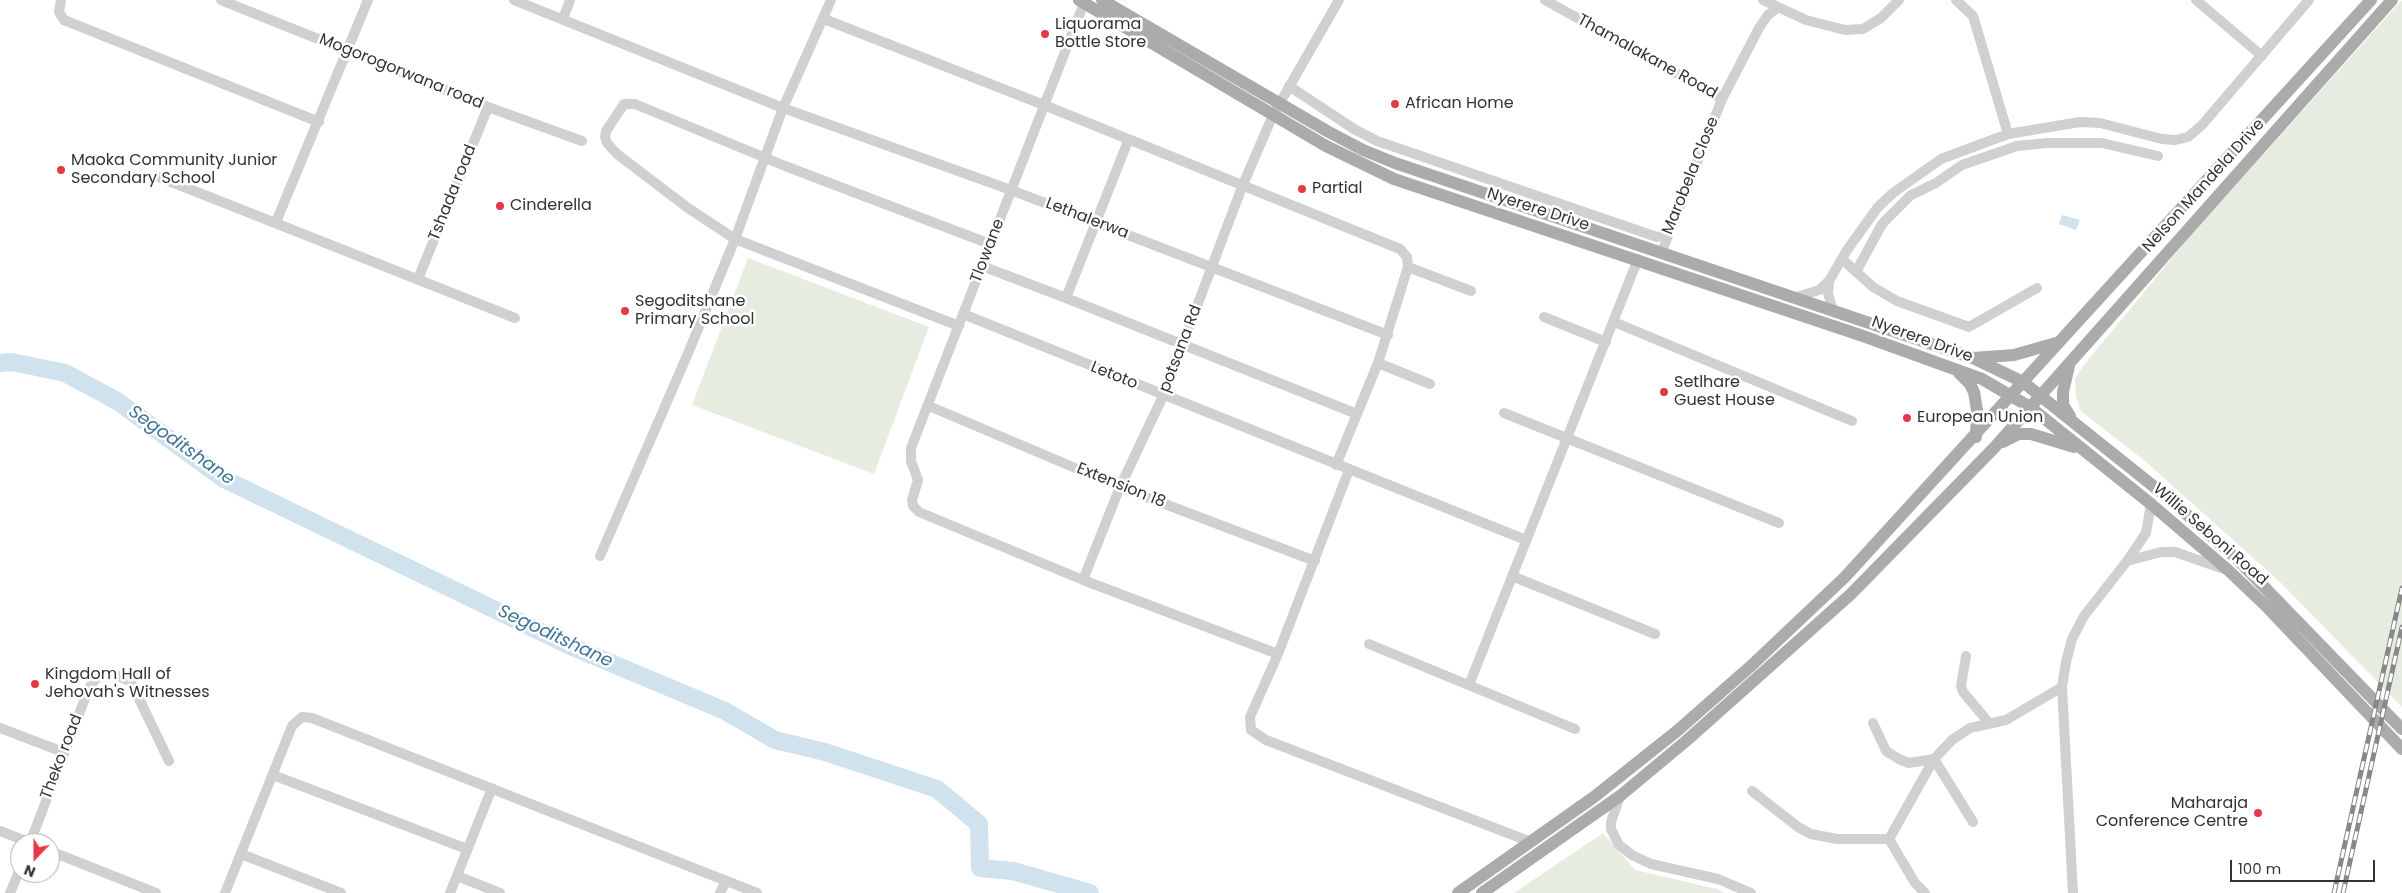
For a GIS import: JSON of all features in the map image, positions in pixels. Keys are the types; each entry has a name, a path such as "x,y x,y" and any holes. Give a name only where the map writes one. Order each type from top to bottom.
{"main road":[{"name":"Nyerere Drive","path":"1102,0 1364,150 1395,163 1660,254 1973,358 2023,382"},
{"name":"Nelson Mandela Drive","path":"1458,893 1594,797 1677,731 1752,665 1845,578 1976,437 2057,343 2371,0"},
{"name":"Nelson Mandela Drive","path":"1994,448 2392,0"},
{"name":"Nyerere Drive","path":"1082,1 1333,150 1394,179 1638,259 1952,366 1982,379 2012,396"},
{"path":"1973,358 2014,355 2057,343"},
{"path":"2071,361 2064,381 2064,405 2069,414 2090,436"},
{"path":"1952,366 1970,384 1974,392 1977,410 1976,437"},
{"name":"Willie Seboni Road","path":"2023,382 2041,394 2090,436 2167,497 2237,559 2400,726"},
{"name":"Willie Seboni Road","path":"2012,396 2030,407 2151,504 2228,570 2268,608 2398,745"},
{"path":"1482,893 1620,796 1686,740 1851,594 1994,448 2019,434 2043,436 2081,449"}],"street":[{"path":"61,0 59,12 64,20 319,122"},
{"name":"Mogorogorwana road","path":"221,0 488,107 582,141"},
{"path":"276,222 368,0"},
{"name":"Lethalerwa","path":"514,0 784,108 1097,222 1388,335"},
{"path":"563,20 570,0"},
{"path":"600,556 689,351 735,239 784,108 831,0"},
{"name":"potsana Rd","path":"1083,580 1120,487 1163,396 1242,187 1273,115 1339,0"},
{"name":"Thamalakane Road","path":"1545,0 1722,99"},
{"path":"1763,0 1806,20 1845,30 1863,29 1881,18 1899,0"},
{"path":"1956,0 1972,16 2008,134"},
{"path":"2196,0 2262,56"},
{"path":"1794,298 1819,290 1829,282 1842,259 1878,207 1893,193 1941,159 2008,134 2080,122 2100,123 2162,139 2175,140 2188,137 2202,125 2309,0"},
{"name":"Tlowane","path":"1082,1 910,454 918,480 912,500 913,506 919,512 1083,580"},
{"name":"Marobela Close","path":"1660,254 1722,99 1759,28 1768,15 1778,7"},
{"path":"824,19 1044,105 1128,141 1400,249 1407,257 1408,267 1388,335 1336,465"},
{"path":"1289,86 1354,129 1377,141 1656,237 1668,234"},
{"path":"959,326 735,239 688,208 617,154 604,137 606,131 618,110 628,103 648,109 765,158 990,244"},
{"name":"Tshada road","path":"418,279 488,107"},
{"path":"1066,298 1128,141"},
{"path":"1856,272 1882,224 1911,195 1936,183 1962,165 2017,146 2047,143 2102,143 2158,156"},
{"path":"159,177 515,318"},
{"path":"1470,685 1638,259"},
{"path":"1842,259 1873,287 1897,301 1969,327 2037,288"},
{"path":"982,266 1357,414"},
{"path":"1408,267 1471,291"},
{"path":"1829,282 1828,294 1833,311"},
{"name":"Letoto","path":"963,314 1163,396 1526,540"},
{"path":"1544,317 1606,342"},
{"path":"1614,322 1852,421"},
{"path":"1378,363 1430,384"},
{"name":"Extension 18","path":"929,406 1120,487 1315,561"},
{"path":"1504,413 1779,523"},
{"path":"1349,470 1278,654 1250,717 1251,730 1255,735 1531,842"},
{"path":"2073,893 2062,687 2072,639 2084,616 2127,562 2146,533 2151,504"},
{"path":"2127,562 2161,552 2175,552 2228,570"},
{"path":"1512,576 1655,634"},
{"path":"1083,580 1278,654"},
{"path":"1369,644 1575,729"},
{"path":"1966,656 1961,686 1962,692 1989,723"},
{"name":"Theko road","path":"34,833 63,752 89,688 96,677 109,674 131,682 170,761"},
{"path":"1889,838 1934,759 1961,732 2006,720 2062,687"},
{"path":"225,893 292,726 302,717 312,718 757,893"},
{"path":"1873,723 1886,751 1899,760 1909,763 1934,759"},
{"path":"0,728 63,752"},
{"path":"1934,759 1973,822"},
{"path":"273,775 467,849"},
{"path":"450,893 492,788"},
{"path":"1752,791 1798,827 1811,834 1836,839 1889,838"},
{"path":"1620,796 1611,822 1611,829 1619,845 1632,855 1650,864 1718,879 1751,893"},
{"path":"1889,838 1915,883 1925,893"},
{"path":"241,854 341,893"},
{"path":"60,855 156,893"},
{"path":"457,876 500,893"},
{"path":"720,893 726,881"}],"shaded area":[{"path":"2402,0 2402,707 2280,582 2146,462 2081,411 2076,397 2075,379 2083,366 2192,234"},
{"path":"748,258 929,327 874,474 692,405"},
{"path":"1603,833 1635,870 1717,889 1724,893 1514,893"}],"water":[{"path":"2062,215 2080,220 2076,230 2059,224"}],"waterway":[{"name":"Segoditshane","path":"0,363 12,362 65,373 117,401 224,479 568,645 725,711 775,740 825,752 937,789 979,824 980,868 1013,871 1090,893"}],"railway":[{"path":"2334,893 2402,588"},
{"path":"2343,893 2402,627"}],"place":[{"name":"Liquorama Bottle Store","path":"1045,34"},
{"name":"African Home","path":"1395,104"},
{"name":"Maoka Community Junior Secondary School","path":"61,170"},
{"name":"Partial","path":"1302,189"},
{"name":"Cinderella","path":"500,206"},
{"name":"Segoditshane Primary School","path":"625,311"},
{"name":"Setlhare Guest House","path":"1664,392"},
{"name":"European Union","path":"1907,418"},
{"name":"Kingdom Hall of Jehovah's Witnesses","path":"35,684"},
{"name":"Maharaja Conference Centre","path":"2258,813"}]}
